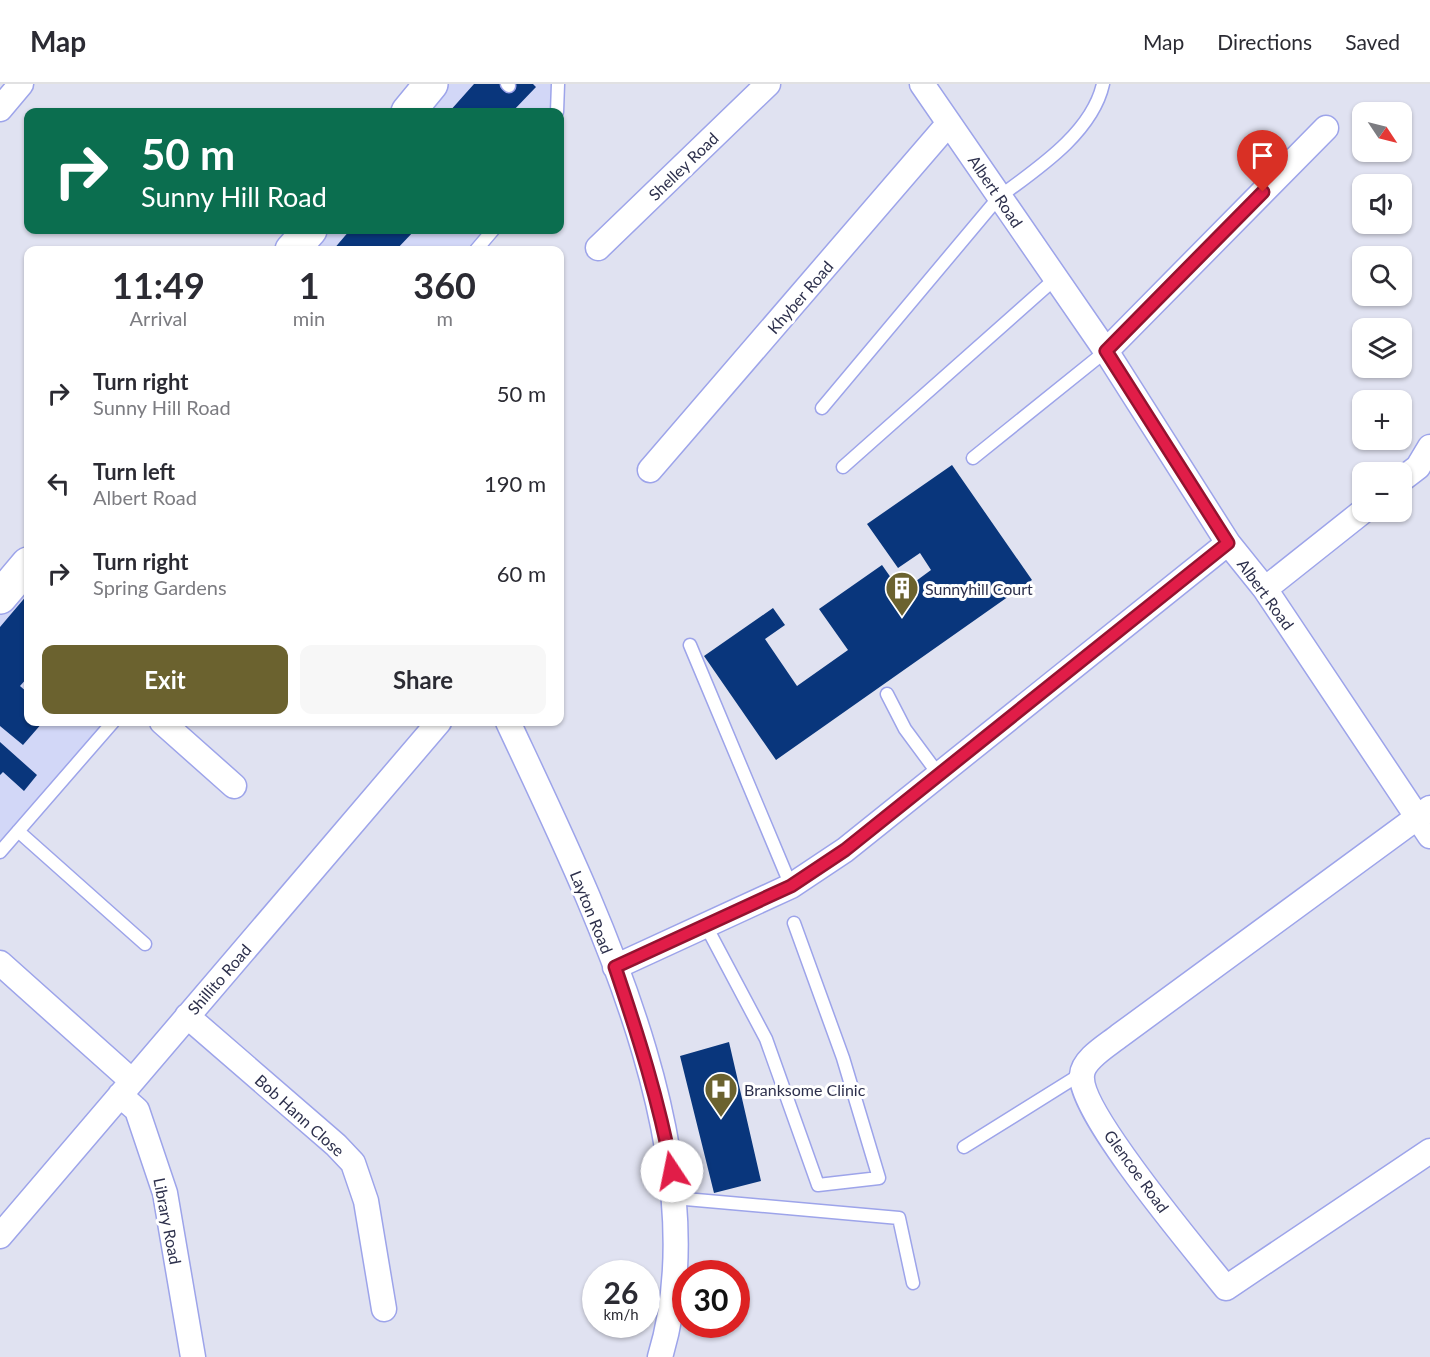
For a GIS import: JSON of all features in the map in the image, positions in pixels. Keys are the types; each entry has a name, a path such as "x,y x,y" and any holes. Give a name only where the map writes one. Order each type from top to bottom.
{"main road":[{"path":"411,108 431,84"},
{"path":"296,246 306,234"},
{"path":"0,597 24,569"}],"street":[{"path":"0,110 21,84"},
{"name":"Shelley Road","path":"598,248 768,84"},
{"name":"Albert Road","path":"922,84 1106,351 1228,543 1265,589 1426,821"},
{"name":"Khyber Road","path":"650,470 949,123"},
{"path":"1106,351 1326,128"},
{"path":"1412,472 1418,467 1430,447"},
{"path":"1265,589 1352,520"},
{"path":"615,967 791,886 845,850 1228,543"},
{"path":"166,726 234,786"},
{"name":"Shillito Road","path":"0,1236 436,726"},
{"name":"Layton Road","path":"510,726 566,845 615,967 640,1039 661,1111 672,1171 677,1250 667,1333 660,1357"},
{"path":"1082,1074 1088,1062 1119,1036 1426,821"},
{"name":"Library Road","path":"0,963 126,1088 137,1110 165,1193 193,1357"},
{"name":"Bob Hann Close","path":"187,1016 336,1145 353,1163 366,1201 384,1309"},
{"name":"Glencoe Road","path":"1082,1074 1083,1087 1115,1146 1226,1288 1430,1151"}],"lane":[{"path":"557,108 558,84"},
{"path":"822,408 999,197 1076,133 1100,100 1103,84"},
{"path":"479,246 490,234"},
{"path":"843,467 1056,278"},
{"path":"973,458 1106,351"},
{"path":"690,645 791,886"},
{"path":"887,694 905,729 939,775"},
{"path":"0,852 110,726"},
{"path":"18,831 145,944"},
{"path":"706,926 766,1039 818,1185 879,1178 843,1058 794,923"},
{"path":"964,1147 1082,1074"},
{"path":"674,1198 899,1218 913,1283"}],"shaded area":[{"path":"431,84 558,84 557,108 411,108"},
{"path":"306,234 490,234 479,246 296,246"},
{"path":"24,569 24,726 110,726 0,852 0,597"}],"building":[{"path":"474,84 533,84 536,87 516,108 453,108"},
{"path":"347,234 411,234 400,246 336,246"},
{"name":"Sunnyhill Court","path":"952,465 1032,580 776,760 704,656 773,608 785,625 765,639 797,686 848,650 819,609 882,565 901,592 931,570 920,553 898,568 867,524"},
{"path":"24,599 24,682 20,686 24,690 24,726 40,726 23,745 0,726 0,627"},
{"path":"0,742 37,775 24,791 3,772 0,775"},
{"name":"Branksome Clinic","path":"729,1042 761,1181 714,1193 680,1056"}],"place":[{"name":"Sunnyhill Court","path":"902,617"},
{"name":"Branksome Clinic","path":"721,1118"}],"route":[{"path":"672,1171 661,1111 640,1039 615,967 791,886 845,850 1228,543 1106,351 1263,192"}]}
